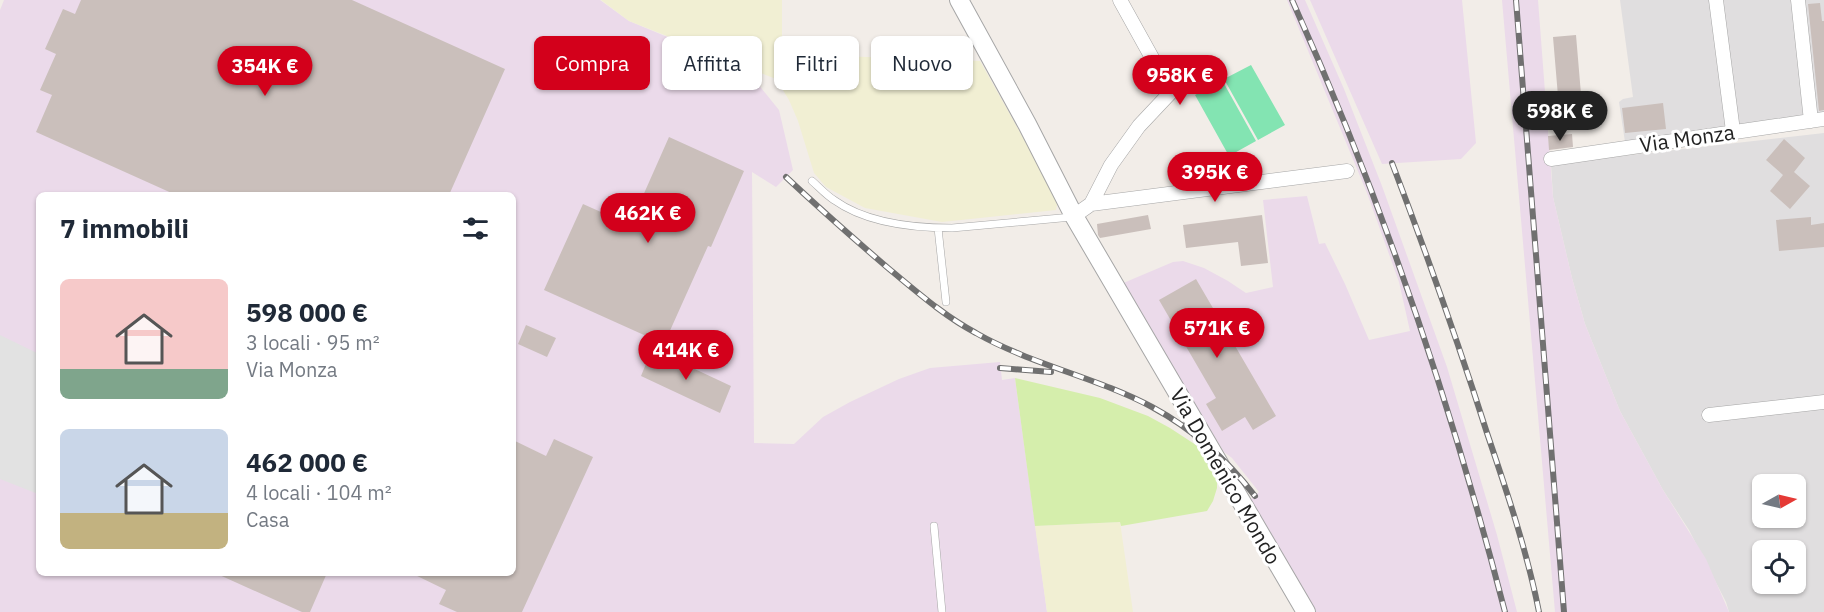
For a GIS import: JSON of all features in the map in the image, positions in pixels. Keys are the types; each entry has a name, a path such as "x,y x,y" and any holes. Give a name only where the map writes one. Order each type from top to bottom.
{"street":[{"name":"Via Domenico Mondo","path":"959,0 1074,216 1306,612"},
{"path":"1074,216 1091,204 1111,165 1139,126 1171,92 1120,0"},
{"path":"1716,0 1733,131"},
{"path":"1798,0 1818,120"},
{"name":"Via Monza","path":"1551,159 1818,120"},
{"path":"1091,204 1347,171"},
{"path":"1709,415 1824,402"}],"lane":[{"path":"812,181 832,199 866,217 889,222 938,228 1074,216"},
{"path":"938,228 945,302"},
{"path":"934,526 942,612"}],"shaded area":[{"path":"4,0 600,0 629,21 665,36 662,36 662,90 762,89 779,110 793,170 776,187 752,172 754,443 794,444 823,417 899,379 930,368 1000,362 1002,380 1015,378 1047,612 0,612 0,10"},
{"path":"601,0 782,0 782,36 774,36 774,78 762,73 762,36 667,36 629,21"},
{"path":"1287,0 1305,0 1344,89 1382,186 1447,367 1497,535 1517,612 1316,612 1250,500 1259,492 1232,458 1224,452 1121,284 1173,262 1183,261 1204,268 1246,293 1273,287 1263,200 1307,196 1319,244 1325,243 1369,340 1410,331 1399,282 1367,193"},
{"path":"1310,0 1462,0 1476,143 1461,159 1382,164"},
{"path":"1502,0 1538,0 1553,197 1585,324 1620,411 1663,490 1706,559 1729,612 1555,612"},
{"path":"1620,0 1824,0 1824,116 1625,142 1619,102 1633,97"},
{"path":"859,57 871,57 871,90 973,90 973,61 980,61 1058,200 1056,210 942,222 865,208 826,187 814,173 789,100 783,90 859,90"},
{"path":"1824,133 1824,612 1729,612 1689,530 1663,490 1620,411 1585,324 1553,197 1551,164"},
{"path":"0,335 36,353 36,493 0,479"},
{"path":"1120,522 1133,612 1047,612 1035,526"}],"green space":[{"path":"1251,65 1285,125 1258,140 1224,79"},
{"path":"1222,80 1256,141 1229,156 1195,95"},
{"path":"1015,378 1100,398 1148,416 1196,445 1217,477 1217,488 1207,511 1121,526 1120,522 1035,526"}],"building":[{"path":"81,0 352,0 505,69 450,192 169,192 36,132 52,95 40,90 56,54 45,49 63,9 75,14"},
{"path":"1820,3 1822,21 1824,21 1824,110 1819,111 1808,4"},
{"path":"1576,35 1582,106 1559,108 1553,37"},
{"path":"1663,103 1666,129 1625,133 1622,108"},
{"path":"1572,134 1573,147 1549,150 1548,136"},
{"path":"669,137 744,171 711,247 708,246 664,344 544,290 583,204 630,225"},
{"path":"1784,139 1805,158 1794,172 1810,186 1790,209 1770,191 1783,175 1766,160"},
{"path":"1148,215 1151,229 1100,238 1098,235 1097,224"},
{"path":"1262,215 1268,263 1241,266 1238,242 1186,248 1183,225"},
{"path":"1811,217 1811,225 1824,223 1824,247 1779,251 1776,220"},
{"path":"1196,279 1276,416 1253,430 1245,417 1222,431 1206,404 1216,398 1159,300"},
{"path":"526,325 556,338 547,357 518,344"},
{"path":"652,349 731,386 720,413 641,376"},
{"path":"554,439 593,457 522,612 457,612 439,604 446,590 417,576 516,576 516,441 546,456"},
{"path":"222,576 326,576 310,612 302,612"}],"railway":[{"path":"1292,0 1355,149 1412,302 1461,456 1505,612"},
{"path":"1516,0 1564,612"},
{"path":"1392,163 1465,365 1502,477 1523,544 1539,612"},
{"path":"786,177 888,268 953,319 1019,354 1109,387 1152,407 1181,425 1208,446 1255,496"},
{"path":"1000,368 1051,372"}]}
